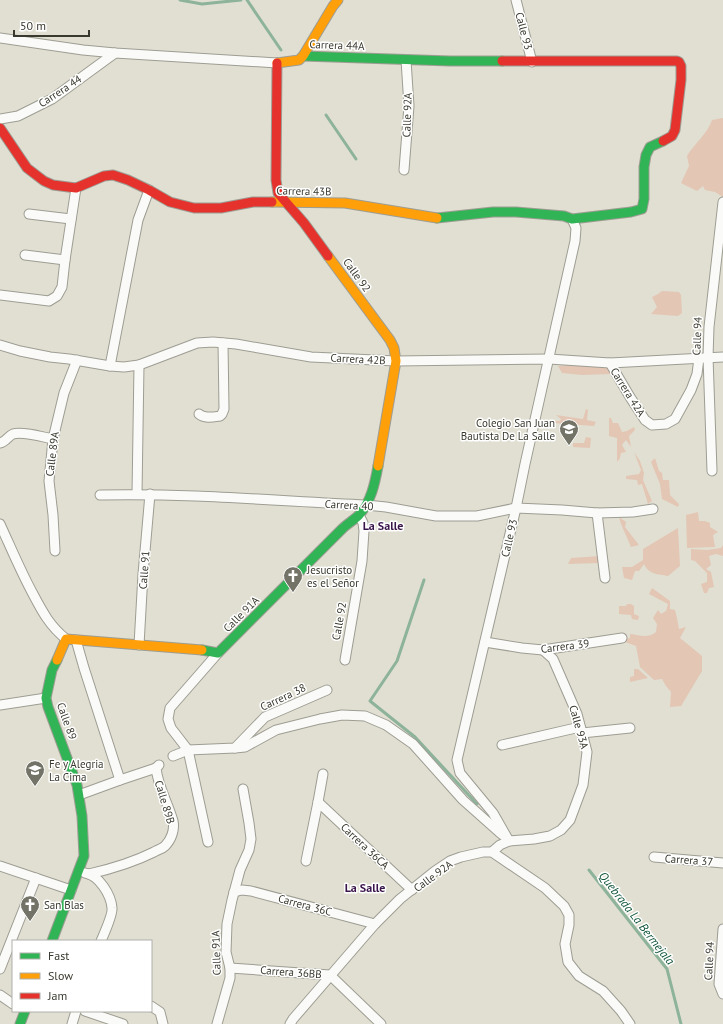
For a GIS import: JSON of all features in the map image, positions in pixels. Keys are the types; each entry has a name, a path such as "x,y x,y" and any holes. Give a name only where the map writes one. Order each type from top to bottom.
{"street":[{"path":"303,56 338,0"},
{"name":"Calle 93","path":"516,0 532,62"},
{"name":"Carrera 44A","path":"0,38 114,54 277,63 286,63 299,60 303,56 450,61 677,61 681,66 681,80 674,130 672,136 648,148 645,155 644,200 642,209"},
{"name":"Carrera 44","path":"0,119 18,116 52,99 114,54"},
{"name":"Calle 92A","path":"404,170 409,106 406,60"},
{"name":"Calle 92","path":"277,63 276,180 278,193 304,222 390,340 394,348 396,361 375,485 366,506"},
{"path":"0,128 27,168 37,176 53,185 76,188 62,287 57,296 49,301 0,295"},
{"name":"Carrera 43B","path":"76,188 104,176 113,175 148,189 170,202 194,208 221,208 253,202 345,203 438,218 493,212 516,212 564,216 572,219 631,212 642,209"},
{"path":"263,202 273,189 276,180"},
{"path":"110,366 138,220 148,189"},
{"path":"304,222 305,210 309,202"},
{"name":"Calle 94","path":"712,471 704,358 709,327 723,202"},
{"path":"29,214 54,218 71,218"},
{"name":"Calle 93","path":"508,840 493,813 460,773 457,760 576,241 576,228 572,219"},
{"path":"25,255 65,260"},
{"name":"Carrera 42B","path":"0,346 50,357 124,367 139,365 197,344 213,342 236,344 311,357 396,361 549,359 610,363 723,357"},
{"path":"199,414 205,418 220,416 224,410 223,343"},
{"name":"Carrera 42A","path":"610,363 645,420 652,425 666,424 675,419 691,390 704,358"},
{"name":"Calle 89A","path":"55,551 49,481 53,439 64,394 77,360"},
{"path":"136,494 139,365"},
{"path":"0,443 4,442 11,435 19,433 53,439"},
{"name":"Carrera 40","path":"100,495 150,494 386,507 436,516 476,516 516,508 597,513 633,512 652,509"},
{"name":"Calle 91","path":"140,645 143,574 150,494"},
{"name":"Calle 91A","path":"188,750 171,728 168,719 170,708 218,653 366,506"},
{"path":"597,513 605,578"},
{"name":"Calle 92","path":"345,660 362,561 364,531 363,523 358,515"},
{"path":"0,524 23,575 47,619 57,632 71,640 208,650 218,653"},
{"name":"Carrera 39","path":"485,642 543,650 622,638"},
{"path":"71,640 84,668 120,780 79,796"},
{"name":"Calle 89","path":"52,940 84,856 82,816 77,785 46,698 52,670 71,640"},
{"name":"Calle 93A","path":"508,840 534,839 550,836 561,830 570,820 583,785 586,752 577,714 553,659 543,650"},
{"name":"Carrera 38","path":"235,748 265,717 328,690"},
{"path":"0,705 46,698"},
{"path":"173,756 188,750 245,747 276,730 342,715 365,716 386,725 413,744 463,800 508,840 492,852 545,888 564,906 569,915 570,925 565,944 568,962 579,976 603,991 621,1011 630,1024"},
{"path":"502,744 581,730 630,728"},
{"path":"188,750 208,842"},
{"name":"Calle 89B","path":"89,874 145,856 164,847 170,839 173,830 173,822 157,776 157,766 120,780"},
{"path":"306,861 323,774"},
{"name":"Calle 91A","path":"218,1024 230,978 230,968 226,952 227,924 240,870 249,850 251,839 243,789"},
{"name":"Carrera 36CA","path":"318,802 412,890"},
{"name":"Calle 92A","path":"290,1024 330,975 375,924 400,899 450,861 484,852 492,852"},
{"name":"Carrera 37","path":"654,857 723,863"},
{"path":"0,866 71,890"},
{"path":"78,871 89,874 100,881 109,895 113,909 101,940"},
{"path":"0,969 36,878"},
{"name":"Carrera 36C","path":"234,892 242,890 251,891 375,924"},
{"name":"Calle 94","path":"723,930 719,984 723,994"},
{"name":"Carrera 36BB","path":"230,968 330,975 381,1024"},
{"path":"0,995 12,1003"},
{"path":"152,1007 160,1012 163,1024"},
{"path":"20,1024 25,1012"},
{"path":"72,1024 76,1012"},
{"path":"88,1012 123,1024"}],"shaded area":[{"path":"723,118 723,197 715,192 705,190 703,186 697,191 681,183 689,166 687,156 710,125 712,120"},
{"path":"662,291 679,292 681,295 682,313 678,316 651,314 657,307 652,297"},
{"path":"586,364 588,367 608,367 610,374 582,375 562,373 558,366"},
{"path":"586,409 588,410 587,420 596,422 594,426 554,423 554,421 560,421 561,419 556,415 583,419"},
{"path":"609,418 611,418 613,423 618,423 622,432 634,427 635,430 629,436 631,447 626,440 622,445 626,452 621,453 617,462 617,438 609,436"},
{"path":"586,437 591,438 590,448 573,447 573,443 584,443"},
{"path":"634,452 640,461 644,473 643,480 652,501 648,504 642,484 638,485 637,480 626,479 626,476 639,474 641,470"},
{"path":"655,458 659,471 662,473 663,480 669,480 670,495 679,504 678,507 662,499 660,484 651,462"},
{"path":"698,512 699,521 710,523 710,527 718,532 713,535 715,547 687,548 686,515"},
{"path":"619,517 626,522 625,527 639,545 631,547"},
{"path":"678,528 680,566 668,576 651,572 644,564 639,571 635,571 632,580 624,578 622,567 632,567 643,560 643,549"},
{"path":"723,545 723,556 716,554 709,556 711,565 706,569 711,572 714,587 709,588 707,593 704,593 701,584 707,582 707,573 695,561 691,560 691,549 707,550 721,548"},
{"path":"601,556 600,563 568,564 571,558"},
{"path":"652,588 670,601 670,609 675,610 679,629 686,627 680,638 702,656 702,671 681,706 670,707 671,692 662,679 654,680 640,667 636,646 625,642 625,639 630,638 630,634 646,636 656,632 657,624 653,618 658,610 661,614 666,611 668,604 649,594"},
{"path":"627,604 634,606 634,614 639,616 638,620 632,619 631,615 619,614 619,606 626,606"},
{"path":"634,669 638,669 648,678 630,682 630,677 634,676"}],"waterway":[{"name":"Quebrada La Bermejala","path":"180,0 202,4 241,0"},
{"name":"Quebrada La Bermejala","path":"247,0 281,50"},
{"name":"Quebrada La Bermejala","path":"326,115 356,159"},
{"name":"Quebrada La Bermejala","path":"424,580 397,661 370,701 415,737 477,804"},
{"name":"Quebrada La Bermejala","path":"589,870 667,969 681,1024"}],"traffic: fast":[{"path":"303,56 450,61 502,61"},
{"path":"437,218 493,212 516,212 564,216 572,219 631,212 642,209 644,199 644,167 646,155 650,147 663,141"},
{"path":"202,650 218,653 342,529 359,515 367,504 374,486 378,466"},
{"path":"52,940 84,856 82,816 77,785 46,698 52,670 57,660"},
{"path":"20,1024 25,1012"}],"traffic: slow":[{"path":"277,63 299,60 303,56 338,0"},
{"path":"272,202 345,203 437,218"},
{"path":"328,256 390,340 394,348 396,361 378,466"},
{"path":"57,660 66,639 202,650"}],"traffic: jam":[{"path":"502,61 677,61 681,66 681,80 675,130 672,136 663,141"},
{"path":"277,63 276,180 278,193 304,223 328,256"},
{"path":"0,128 27,168 44,181 53,185 76,188 104,176 113,175 128,180 170,202 194,208 221,208 253,202 272,202"}],"place":[{"name":"Colegio San Juan Bautista De La Salle","path":"569,446"},
{"name":"Jesucristo es el Señor","path":"293,593"},
{"name":"Fe y Alegria La Cima","path":"35,787"},
{"name":"San Blas","path":"30,922"}],"district":[{"name":"La Salle","path":"383,525"},
{"name":"La Salle","path":"365,887"}]}
